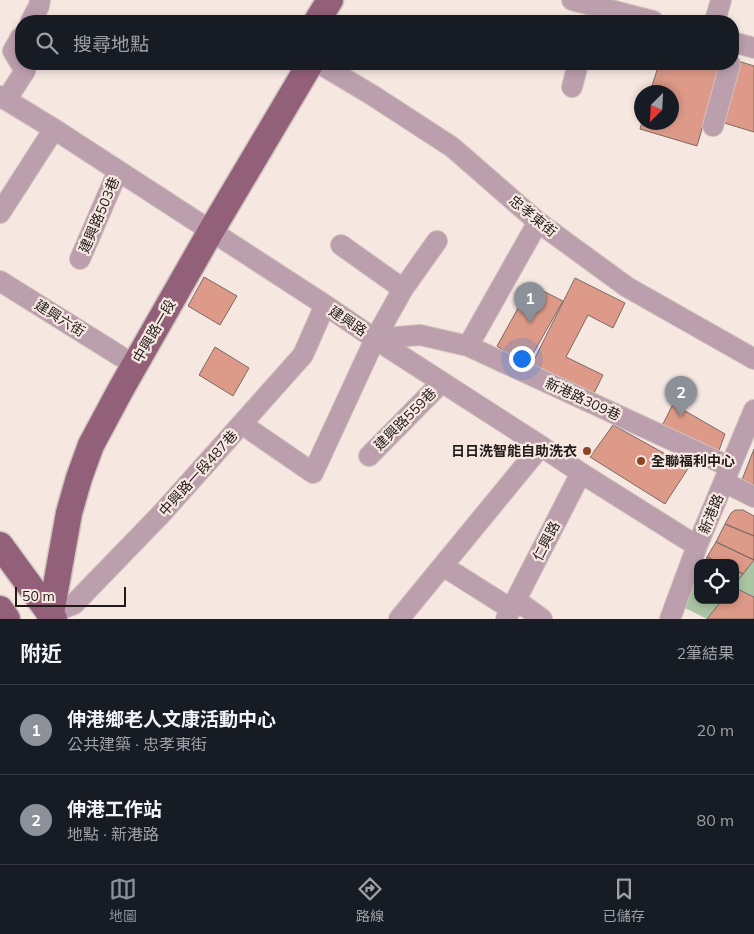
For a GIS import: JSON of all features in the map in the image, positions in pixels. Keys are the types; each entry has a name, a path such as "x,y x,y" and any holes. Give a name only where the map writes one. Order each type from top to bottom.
{"main road":[{"path":"321,15 330,0"},
{"path":"339,15 348,0"},
{"name":"中興路一段","path":"45,614 69,513 91,445 288,70"},
{"name":"中興路一段","path":"45,614 48,536 58,487 91,408 120,356 306,70"},
{"path":"0,546 45,614"},
{"path":"0,609 7,619"}],"street":[{"path":"35,15 40,6 40,0"},
{"path":"572,0 591,13 606,15"},
{"path":"717,15 721,0"},
{"path":"3,98 24,70"},
{"name":"忠孝東街","path":"330,70 452,146 538,222 627,287 754,359"},
{"path":"572,87 576,70"},
{"path":"713,126 728,70"},
{"name":"建興路","path":"3,98 325,305 581,473 697,546"},
{"path":"0,213 54,130"},
{"name":"建興路503巷","path":"80,259 118,171"},
{"path":"468,346 538,222"},
{"path":"252,431 313,473 375,339 402,289 436,241"},
{"path":"341,245 402,289"},
{"name":"建興六街","path":"0,281 120,356"},
{"name":"中興路一段487巷","path":"45,614 74,604 164,512 303,355 325,305"},
{"name":"新港路309巷","path":"375,339 420,335 468,346 727,474 754,497"},
{"name":"建興路559巷","path":"369,456 442,382"},
{"name":"新港路","path":"674,618 697,546 754,410"},
{"path":"399,619 541,446"},
{"name":"仁興路","path":"511,609 581,473"},
{"path":"443,566 511,609 542,619"}],"green space":[{"path":"754,560 754,597 739,590 739,579"},
{"path":"694,585 694,604 719,604 707,619 683,607"}],"building":[{"path":"739,61 754,66 754,132 721,122 735,70 739,70"},
{"path":"657,70 719,70 697,146 643,130 679,130 679,85 652,85"},
{"path":"204,277 237,296 220,325 188,306"},
{"path":"575,278 625,303 613,328 588,315 566,357 603,375 590,401 529,370"},
{"path":"531,285 563,301 530,359 518,353 515,358 497,346"},
{"path":"215,347 249,368 233,396 199,375"},
{"path":"673,404 725,434 717,456 660,430"},
{"path":"613,425 689,467 665,504 590,457"},
{"path":"754,449 754,491 740,485"},
{"path":"735,510 743,510 754,516 754,536 725,524 731,513"},
{"path":"725,524 754,536 754,560 716,542"},
{"path":"716,542 754,560 743,574 739,572 739,559 711,559 707,557"},
{"path":"739,590 754,597 754,619 707,619 719,604 739,604"}],"place":[{"name":"伸港鄉老人文康活動中心","path":"530,323"},
{"name":"伸港工作站","path":"681,417"},
{"name":"日日洗智能自助洗衣","path":"587,451"},
{"name":"全聯福利中心","path":"641,461"}]}
